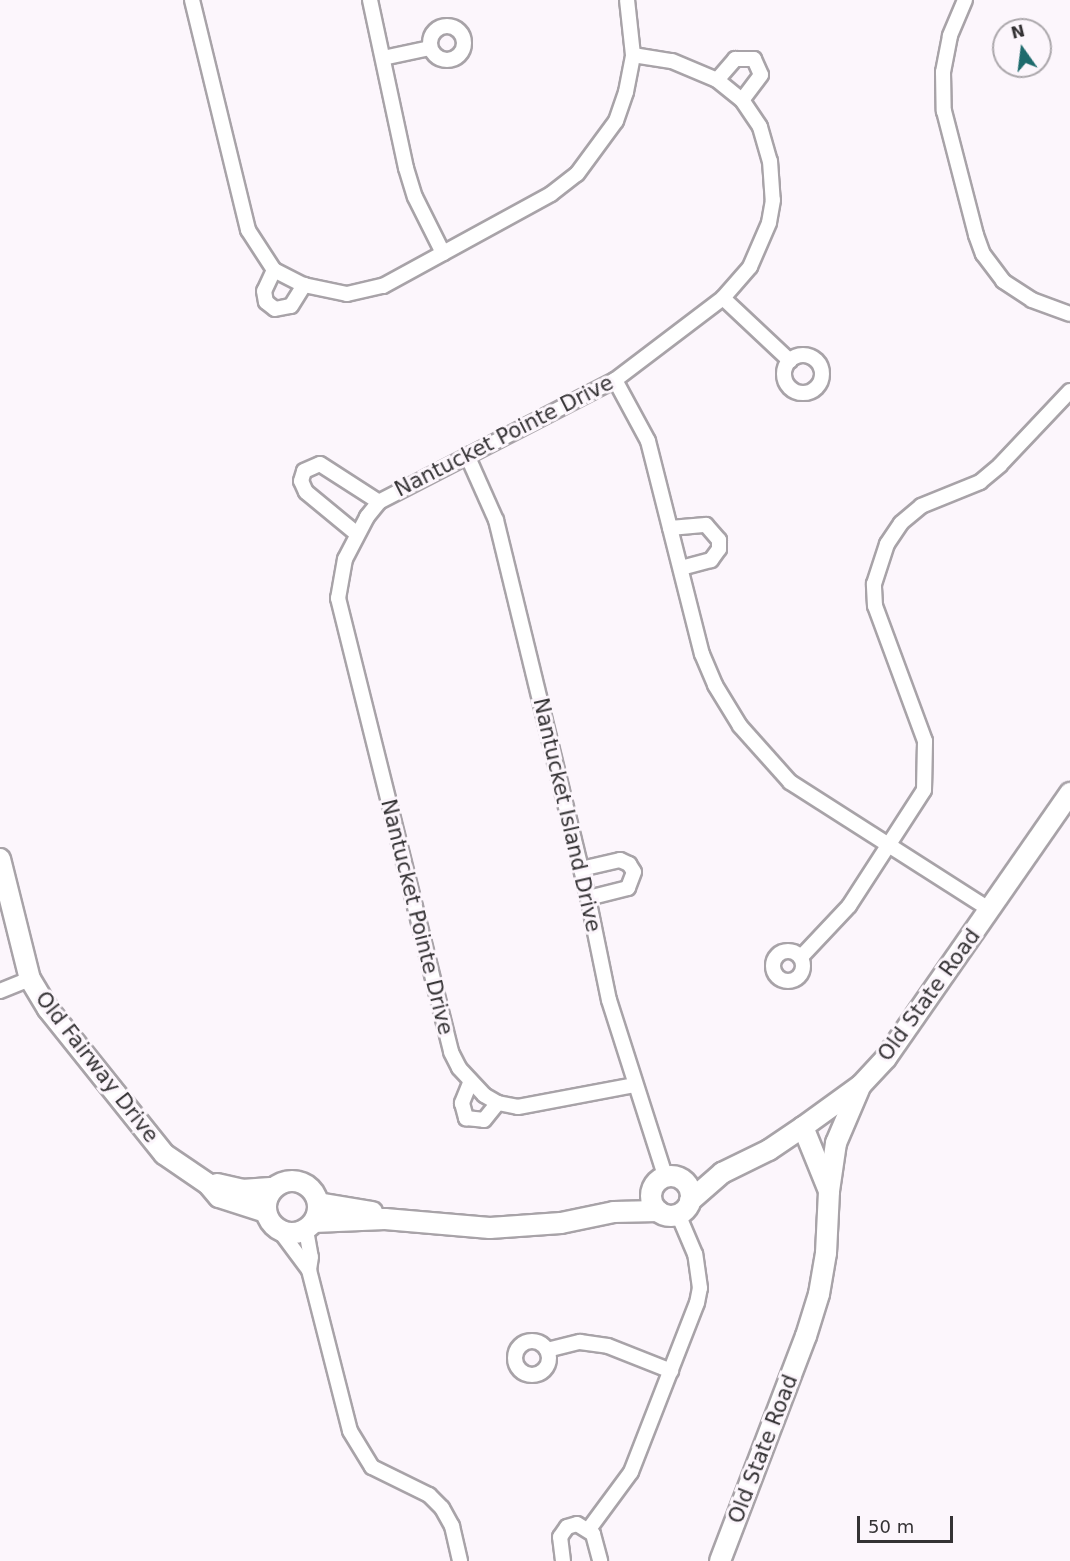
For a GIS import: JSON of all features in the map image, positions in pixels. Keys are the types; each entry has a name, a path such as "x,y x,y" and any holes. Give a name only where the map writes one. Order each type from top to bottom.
{"street":[{"path":"192,0 241,215 274,270 304,285 327,292 365,291 383,286 551,194 577,174 616,121 633,56 627,0"},
{"path":"370,0 409,177 443,253"},
{"path":"965,0 950,36 943,72 944,111 976,235 984,254 1003,281 1032,300 1070,314"},
{"path":"383,58 430,48"},
{"name":"Nantucket Pointe Drive","path":"633,56 672,60 717,80 742,100 766,143 773,200 770,223 750,267 723,298 615,380 467,454 379,502 357,534 341,572 338,598 451,1052 470,1083 498,1103 518,1107 541,1105 634,1085"},
{"path":"717,80 735,59 754,58 762,75 742,100"},
{"path":"274,270 264,291 266,302 275,309 291,306 304,285"},
{"path":"723,298 790,361"},
{"path":"615,380 648,441 702,654 715,685 740,726 790,782 889,848 990,910"},
{"path":"801,957 829,931 889,848 924,790 927,758 925,741 875,606 879,564 901,523 938,497 980,482 1070,391"},
{"name":"Nantucket Island Drive","path":"467,454 496,520 588,898 609,1000 666,1182"},
{"path":"357,534 306,492 301,482 304,471 320,464 379,502"},
{"path":"670,528 706,525 719,540 719,549 711,560 681,568"},
{"name":"Old State Road","path":"720,1561 806,1336 826,1253 829,1191 803,1127 861,1085 914,1023 1070,794"},
{"name":"Old Fairway Drive","path":"0,859 30,979 48,1009 164,1154 208,1184 219,1197 266,1212"},
{"path":"581,869 620,860 629,864 634,872 628,888 588,898"},
{"path":"0,991 30,979"},
{"path":"470,1083 462,1103 466,1118 484,1120 498,1103"},
{"path":"829,1191 836,1143 861,1085"},
{"path":"280,1231 296,1233 310,1226 385,1219 490,1228 561,1222 614,1212 658,1211 665,1215 684,1207 722,1173 769,1150 803,1127"},
{"path":"614,1212 666,1182 722,1173"},
{"path":"309,1270 310,1226 318,1203 315,1194 301,1182 291,1181 274,1188 268,1195 266,1212 309,1270 350,1431 372,1467 429,1495 442,1508 452,1526 460,1561"},
{"path":"589,1529 631,1472 671,1371 700,1288 684,1207 689,1189 666,1182"},
{"path":"658,1211 666,1182"},
{"name":"Old Fairway Drive","path":"208,1184 242,1190 274,1188"},
{"path":"318,1203 366,1209 385,1219"},
{"path":"547,1350 580,1342 608,1346 671,1371"},
{"path":"563,1561 559,1543 563,1531 577,1524 589,1529 600,1561"}]}
